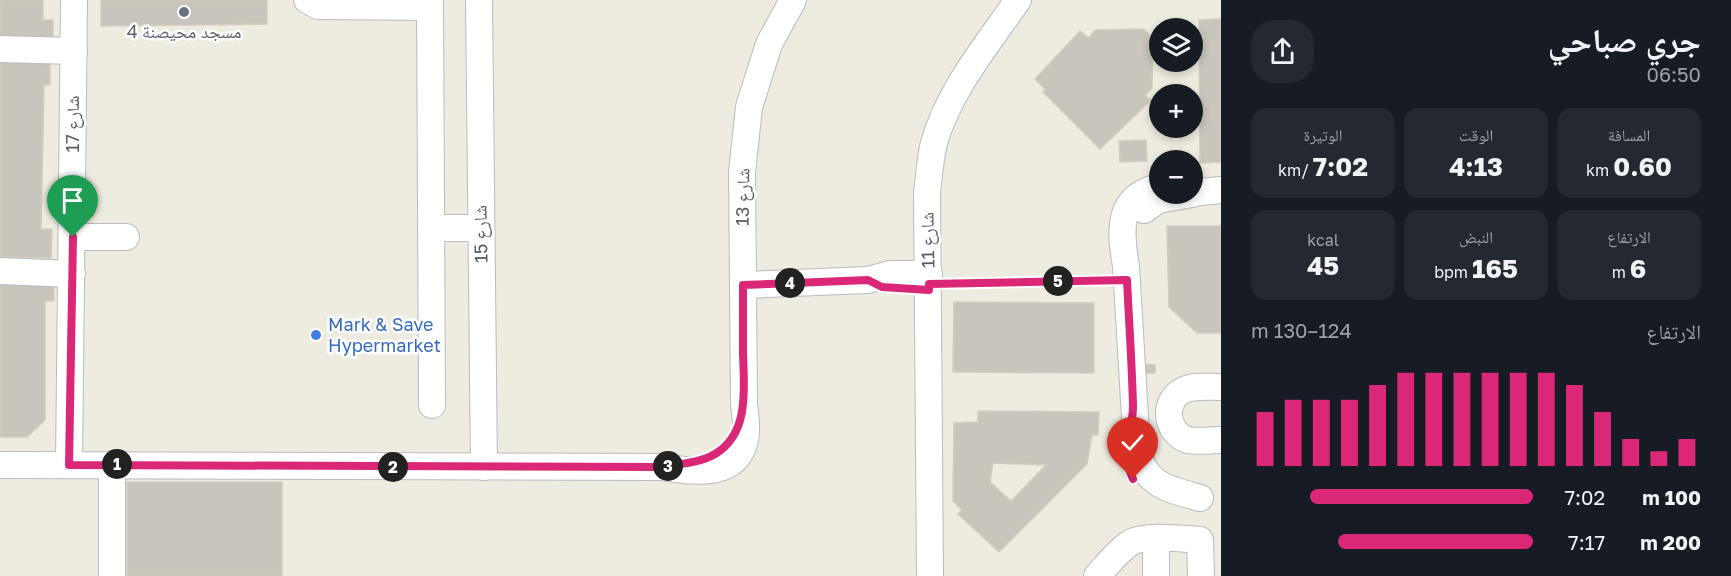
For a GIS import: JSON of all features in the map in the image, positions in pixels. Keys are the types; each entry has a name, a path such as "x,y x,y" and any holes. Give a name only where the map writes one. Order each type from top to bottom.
{"street":[{"name":"شارع 17","path":"69,465 74,0"},
{"path":"307,0 318,6 430,3 432,405"},
{"name":"شارع 15","path":"479,0 484,467"},
{"name":"شارع 13","path":"0,465 662,467 706,459 722,449 735,434 744,403 742,172 749,107 769,45 793,0"},
{"name":"شارع 11","path":"930,576 927,193 929,167 934,142 954,95 1017,0"},
{"path":"0,49 74,56"},
{"path":"0,58 74,56"},
{"path":"1149,191 1140,194 1131,202 1121,225 1126,273 1133,410 1125,456 1127,468 1133,479 1150,495 1162,499 1210,498 1200,540 1201,576"},
{"path":"1126,273 1132,230 1142,213 1153,204"},
{"path":"431,228 480,228"},
{"path":"73,237 126,237"},
{"path":"0,262 72,269"},
{"path":"0,271 72,269"},
{"path":"743,285 868,280 890,274 929,282"},
{"path":"1221,387 1193,387 1184,390 1176,395 1168,412 1174,430 1180,436 1189,440 1221,440"},
{"path":"112,464 112,576"},
{"path":"1156,539 1156,576"},
{"path":"1108,570 1130,544 1137,540 1200,540"}],"path":[{"path":"929,282 1126,273"}],"building":[{"path":"0,0 43,0 43,20 53,20 53,49 0,48"},
{"name":"مسجد محيصنة 4","path":"101,0 267,0 267,24 101,26"},
{"path":"1221,19 1221,162 1203,163 1203,150 1200,150 1200,138 1203,138 1203,84 1199,84 1199,72 1203,72 1203,20"},
{"path":"1144,29 1149,35 1149,72 1152,72 1152,84 1149,84 1149,91 1145,96 1149,99 1149,102 1100,149 1043,92 1045,89 1035,79 1080,31 1089,38 1095,30"},
{"path":"0,59 50,60 50,85 44,85 41,229 52,229 51,258 0,257"},
{"path":"1146,140 1147,161 1120,162 1119,141"},
{"path":"1167,226 1221,226 1221,333 1197,333 1169,307"},
{"path":"0,275 54,277 54,301 45,301 45,420 27,437 0,437"},
{"path":"954,302 1094,303 1094,373 953,372"},
{"path":"1142,364 1155,365 1155,373 1142,373"},
{"path":"978,411 1099,412 1098,435 1092,435 1087,464 999,552 958,514 962,510 953,501 954,423 978,422","holes":["993,463 1046,465 1011,501 990,482"]},
{"path":"127,482 282,482 282,576 127,576"}],"place":[{"name":"مسجد محيصنة 4","path":"184,12"},
{"name":"Mark & Save Hypermarket","path":"316,335"}],"route":[{"path":"73,237 69,465 662,467 706,459 715,455 735,434 744,403 743,285 868,280 882,287 929,290 929,284 1127,280 1133,410 1125,456 1127,468 1133,479"}]}
